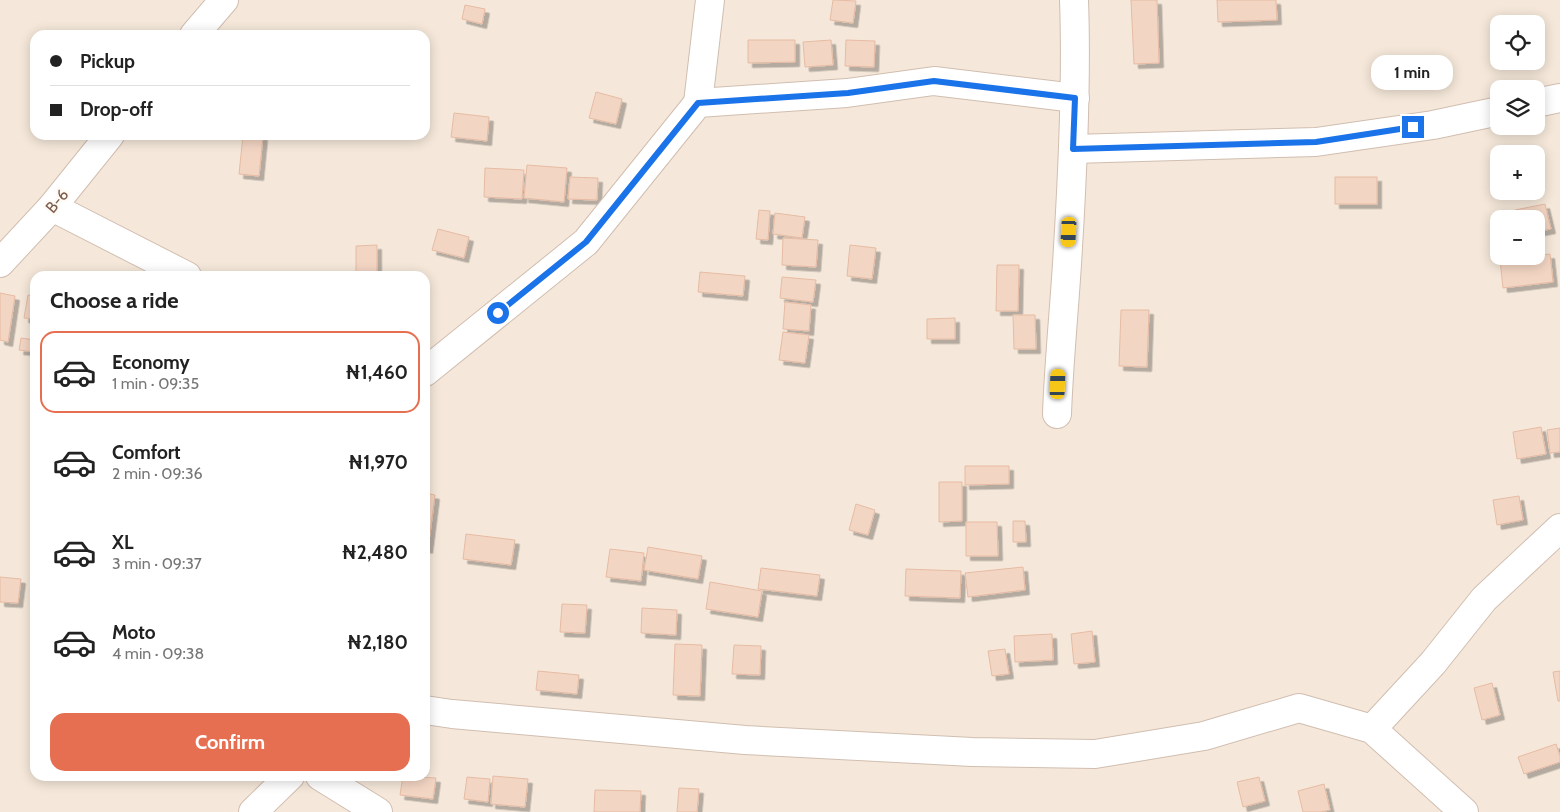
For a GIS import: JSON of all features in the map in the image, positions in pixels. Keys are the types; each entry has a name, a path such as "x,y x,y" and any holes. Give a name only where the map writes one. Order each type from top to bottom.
{"street":[{"path":"198,30 224,0"},
{"path":"430,368 586,242 698,103 710,0"},
{"path":"1057,414 1059,353 1068,248 1073,149 1075,98 1074,0"},
{"path":"698,103 848,93 934,81 1075,98"},
{"path":"1545,101 1560,98"},
{"path":"1073,149 1316,142 1433,124 1490,113"},
{"name":"B-6","path":"0,263 52,208 106,140"},
{"path":"52,208 177,271"},
{"path":"1372,729 1433,663 1484,599 1560,528"},
{"path":"430,711 745,740 972,752 1095,754 1204,736 1298,708 1372,729 1464,812"},
{"path":"253,812 285,781"},
{"path":"328,781 378,812"}],"shaded area":[{"path":"0,0 1560,0 1560,812 0,812"}],"building":[{"path":"833,0 856,1 853,23 830,20"},
{"path":"1131,0 1157,0 1159,63 1134,64"},
{"path":"1217,0 1276,0 1277,20 1218,22"},
{"path":"465,5 485,9 482,24 462,19"},
{"path":"748,40 795,40 795,62 748,63"},
{"path":"831,40 833,65 805,67 803,42"},
{"path":"846,40 875,41 874,67 845,66"},
{"path":"596,92 622,99 616,124 589,118"},
{"path":"454,113 489,117 487,141 451,137"},
{"path":"242,140 263,140 259,176 239,174"},
{"path":"527,165 567,168 564,202 524,198"},
{"path":"485,168 524,170 522,199 484,197"},
{"path":"570,177 598,178 597,200 568,199"},
{"path":"1335,177 1377,177 1377,204 1335,204"},
{"path":"1545,204 1551,229 1545,230 1545,210 1515,210"},
{"path":"759,210 770,211 768,240 756,239"},
{"path":"775,213 805,217 802,238 773,234"},
{"path":"438,229 469,237 464,258 432,250"},
{"path":"783,238 818,240 816,267 782,265"},
{"path":"377,245 377,271 356,271 356,246"},
{"path":"850,245 876,248 872,279 847,276"},
{"path":"1550,254 1553,282 1503,288 1501,265 1545,265 1545,255"},
{"path":"997,265 1019,265 1018,311 996,311"},
{"path":"700,272 745,276 743,296 698,292"},
{"path":"782,277 816,280 813,302 780,298"},
{"path":"0,293 15,296 8,342 0,340"},
{"path":"28,295 30,295 30,319 24,318"},
{"path":"785,302 811,305 809,331 783,329"},
{"path":"1121,310 1149,310 1147,367 1119,366"},
{"path":"1013,315 1035,315 1036,349 1014,349"},
{"path":"955,318 955,339 927,339 927,319"},
{"path":"783,332 809,335 805,363 779,360"},
{"path":"21,338 30,339 30,351 19,350"},
{"path":"1541,427 1546,454 1517,459 1513,432"},
{"path":"1560,428 1560,452 1550,453 1547,430"},
{"path":"965,466 1009,466 1009,484 965,485"},
{"path":"939,482 962,482 962,521 939,522"},
{"path":"430,494 435,495 430,534"},
{"path":"1519,496 1523,520 1497,525 1493,500"},
{"path":"856,504 875,510 868,535 849,530"},
{"path":"1013,521 1025,521 1026,542 1013,542"},
{"path":"966,522 997,522 998,556 966,556"},
{"path":"466,534 515,540 511,565 463,559"},
{"path":"648,547 702,556 698,579 644,570"},
{"path":"610,549 644,553 641,581 606,577"},
{"path":"1023,567 1025,590 968,597 965,573"},
{"path":"761,568 820,575 817,596 758,589"},
{"path":"906,569 961,571 960,598 905,596"},
{"path":"0,577 21,579 18,603 0,602"},
{"path":"710,582 762,591 758,617 706,609"},
{"path":"562,604 587,605 585,633 560,632"},
{"path":"642,608 677,610 676,635 641,633"},
{"path":"1092,631 1095,662 1074,664 1071,634"},
{"path":"1052,634 1053,660 1015,662 1014,636"},
{"path":"675,644 702,645 700,696 673,695"},
{"path":"734,645 761,646 760,675 732,674"},
{"path":"1005,649 1009,674 992,676 988,651"},
{"path":"538,671 579,675 577,694 536,690"},
{"path":"1560,671 1560,701 1558,701 1553,672"},
{"path":"1492,683 1500,715 1482,720 1474,688"},
{"path":"1556,744 1560,762 1524,774 1518,757"},
{"path":"493,776 528,779 525,807 491,804"},
{"path":"467,777 490,779 488,802 464,799"},
{"path":"1259,777 1265,801 1243,807 1237,782"},
{"path":"430,778 436,778 433,799 400,795 402,781 430,781"},
{"path":"1324,784 1330,810 1303,812 1298,791"},
{"path":"679,788 699,789 697,812 677,812"},
{"path":"595,790 641,791 640,812 594,812"}],"route":[{"path":"498,313 586,242 698,103 848,93 934,81 1075,98 1073,149 1316,142 1413,127"}]}
